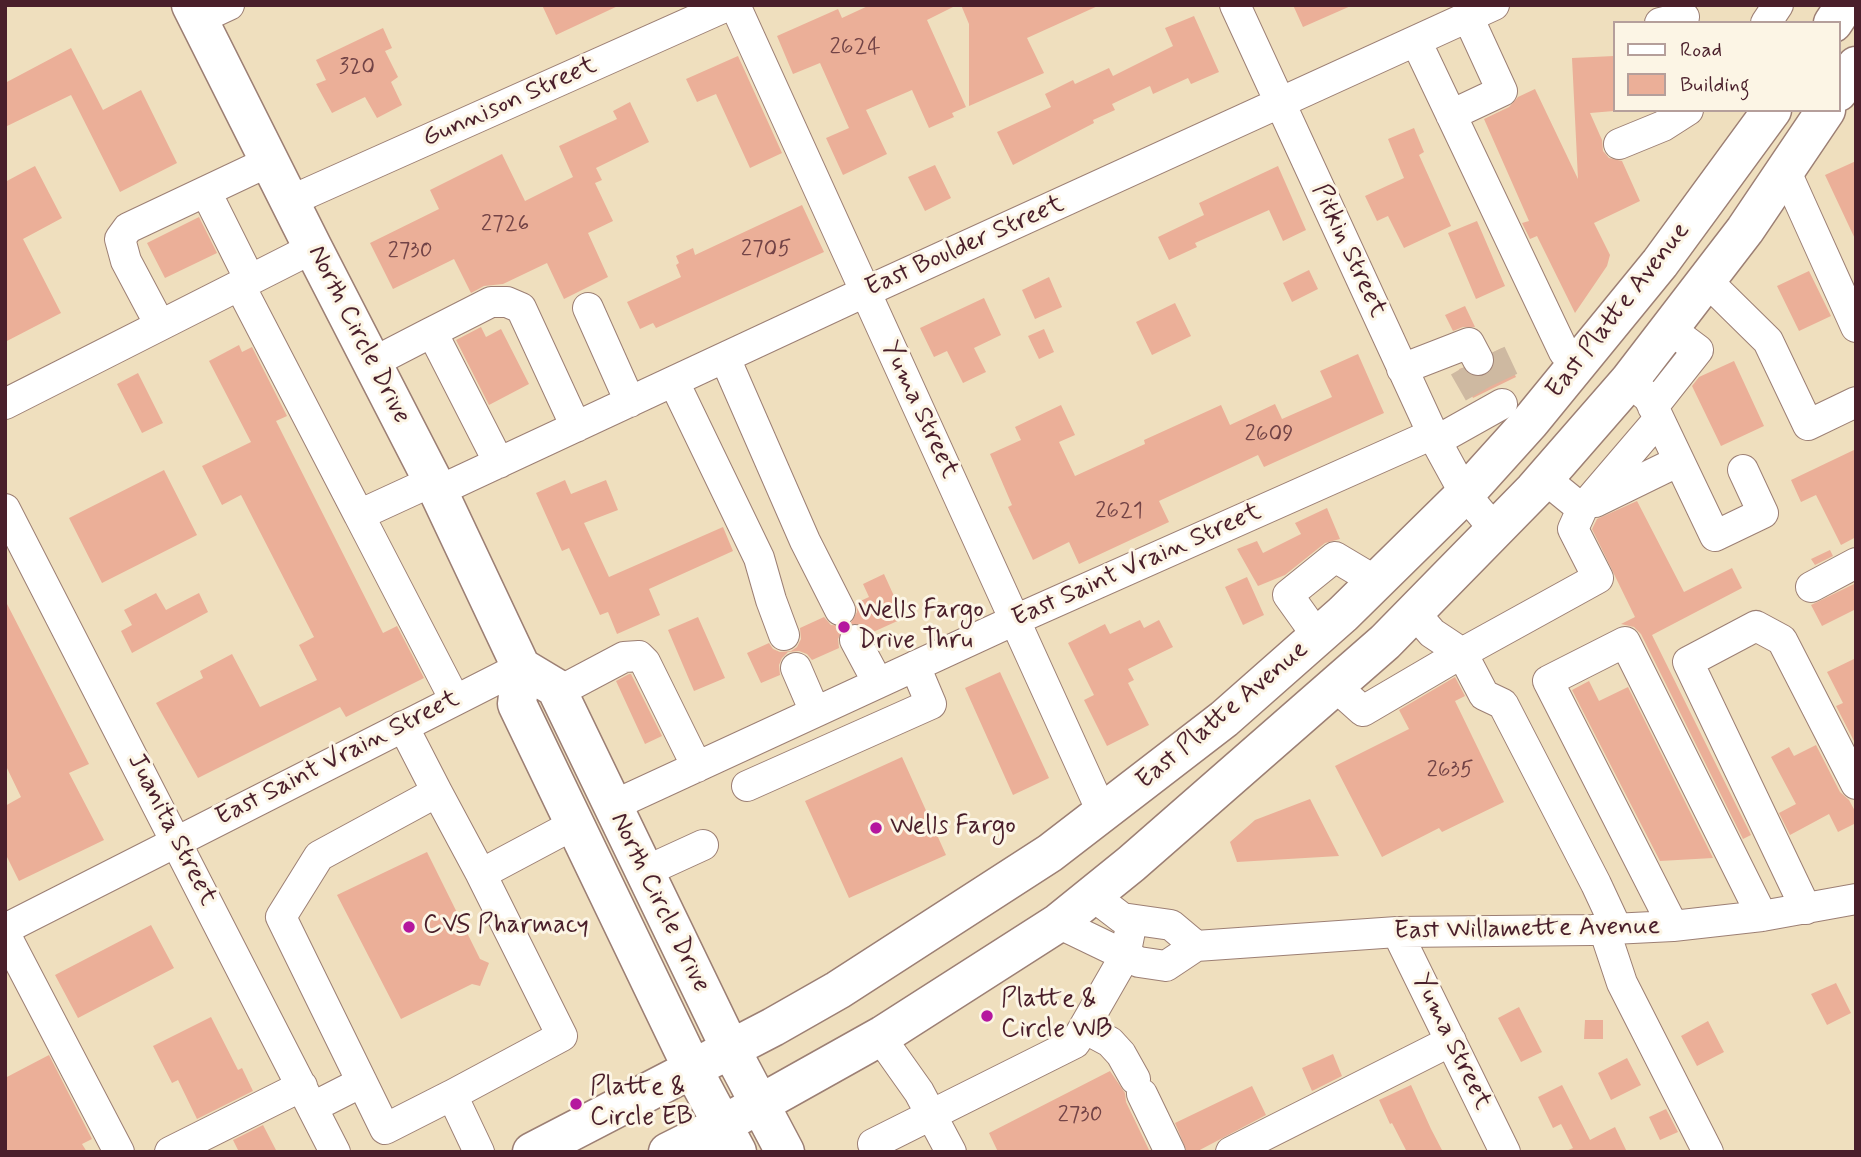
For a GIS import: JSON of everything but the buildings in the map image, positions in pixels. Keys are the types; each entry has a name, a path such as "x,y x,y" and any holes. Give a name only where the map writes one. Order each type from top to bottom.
{"main road":[{"path":"1834,21 1845,5"},
{"name":"North Circle Drive","path":"207,10 270,161 435,486 521,667 517,704 573,825 692,1068 730,1138"},
{"name":"East Platte Avenue","path":"532,1152 773,1027 860,976 1006,883 1103,814 1224,719 1377,582 1465,494 1501,398 1580,363 1660,263 1771,112"},
{"name":"East Platte Avenue","path":"668,1152 730,1138 761,1102 880,1037 1058,923 1335,686 1415,612 1544,478 1647,402 1670,329 1786,172 1825,112"},
{"name":"North Circle Drive","path":"521,667 556,688 730,1048 761,1102 785,1152"}],"street":[{"name":"Gunnison Street","path":"290,201 729,5"},
{"name":"Yuma Street","path":"735,5 1103,814"},
{"name":"Pitkin Street","path":"1235,5 1435,437 1465,494 1495,530"},
{"path":"1767,21 1778,5"},
{"name":"East Boulder Street","path":"359,515 499,463 865,292 1481,11"},
{"path":"1451,115 1502,91 1481,11"},
{"path":"1416,41 1564,352 1580,363"},
{"path":"1619,144 1662,126 1685,112"},
{"path":"160,325 126,261 120,239 128,228 270,161"},
{"path":"1786,172 1856,327"},
{"path":"206,192 245,283 359,515 455,700"},
{"path":"5,404 313,248"},
{"path":"1707,281 1768,341 1808,425 1856,402"},
{"path":"372,363 491,302 507,302 521,308 576,427"},
{"path":"588,308 630,402"},
{"path":"432,332 499,463"},
{"path":"1402,369 1469,342 1476,357"},
{"path":"725,358 805,541 840,610"},
{"path":"674,382 759,558 785,635"},
{"name":"East Saint Vrain Street","path":"612,806 1015,620 1435,437 1501,398"},
{"path":"1647,402 1715,536 1763,513 1743,470"},
{"path":"1335,686 1363,711 1598,578 1573,529 1582,509 1647,402"},
{"path":"1582,509 1679,461"},
{"path":"1544,478 1582,509"},
{"name":"Juanita Street","path":"5,509 335,1152"},
{"path":"1318,637 1288,595 1335,556 1377,582"},
{"path":"1811,587 1856,563"},
{"path":"1415,612 1432,633 1462,653 1484,695 1503,704 1596,884 1610,929 1622,983 1709,1152"},
{"path":"1807,909 1688,662 1756,626 1782,640 1856,784"},
{"path":"855,640 878,683"},
{"path":"1673,926 1548,681 1625,642 1762,916"},
{"path":"558,692 624,657 639,656 645,662 697,767"},
{"path":"747,786 931,704 915,666"},
{"name":"East Saint Vrain Street","path":"5,931 176,840 521,667"},
{"path":"796,668 815,712"},
{"path":"403,726 481,874 562,1036 385,1129 281,917 319,856 437,792"},
{"path":"481,874 573,825"},
{"path":"644,872 703,845"},
{"path":"1092,895 1115,914 1132,921 1171,925 1196,946"},
{"name":"East Willamette Avenue","path":"1058,923 1139,962 1166,966 1196,946 1398,932 1673,926 1762,916 1856,899"},
{"path":"877,1152 873,1144 1075,1043 1125,956 1132,921"},
{"path":"5,931 119,1152"},
{"name":"Yuma Street","path":"1398,932 1505,1152"},
{"path":"1084,1028 1110,1042 1122,1054 1170,1152"},
{"path":"880,1037 933,1115 951,1152"},
{"path":"1231,1152 1451,1041"},
{"path":"188,1148 307,1097 362,1083"},
{"path":"452,1095 480,1152"}],"tunnel":[{"path":"1491,353 1505,383"},
{"path":"1464,367 1480,395"}],"place":[{"name":"Wells Fargo Drive Thru","path":"844,627"},
{"name":"Wells Fargo","path":"876,828"},
{"name":"CVS Pharmacy","path":"409,927"},
{"name":"Platte & Circle WB","path":"987,1016"},
{"name":"Platte & Circle EB","path":"576,1104"}]}
